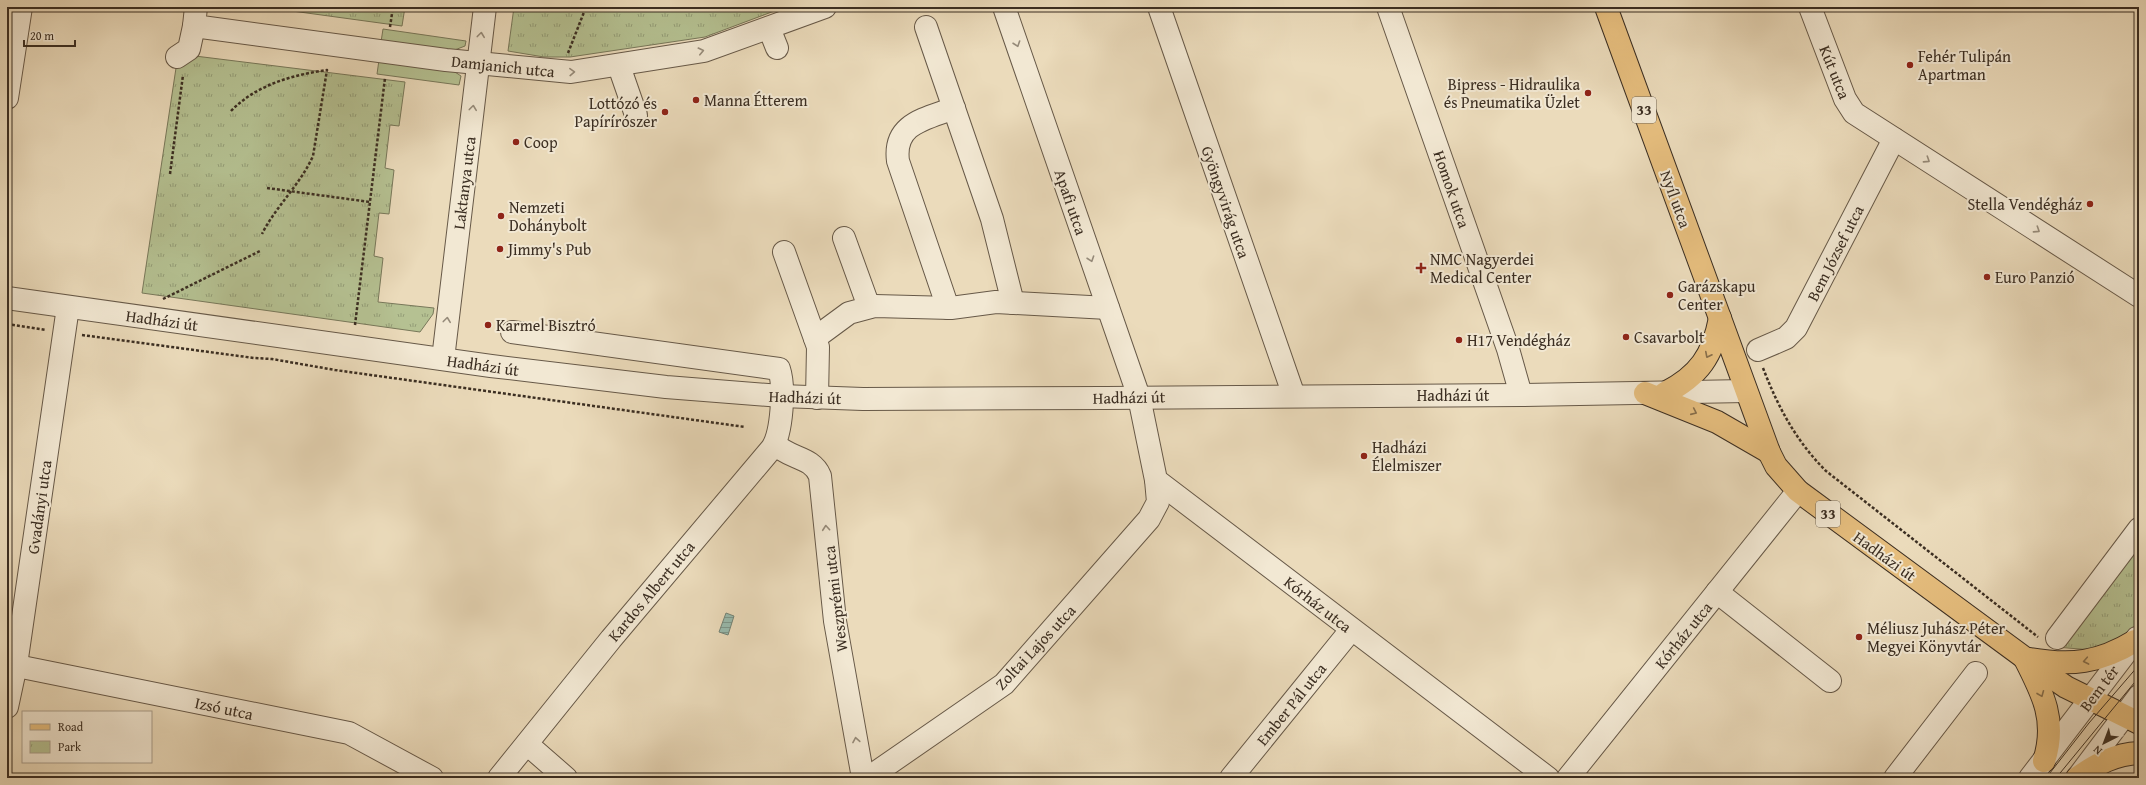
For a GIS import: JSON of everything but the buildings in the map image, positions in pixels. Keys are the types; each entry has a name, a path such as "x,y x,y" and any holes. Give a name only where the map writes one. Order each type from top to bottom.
{"main road":[{"name":"Nyíl utca","path":"1606,7 1746,391"},
{"path":"1655,393 1686,382 1700,368 1712,347 1720,318"},
{"name":"Hadházi út","path":"1746,391 1768,452 1776,466 1798,491 2024,658 2066,687 2132,719"},
{"path":"1655,393 1717,422 1768,452"},
{"path":"2024,658 2059,663 2081,662 2116,652 2137,638"},
{"path":"2024,658 2039,689 2049,717 2050,736 2044,761"},
{"path":"2077,778 2099,763 2124,754 2139,753"}],"street":[{"path":"7,98 21,7"},
{"name":"Laktanya utca","path":"442,359 485,7"},
{"name":"Damjanich utca","path":"195,17 478,63 561,72 619,66 704,51 825,7"},
{"name":"Apafi utca","path":"1004,7 1138,397"},
{"name":"Gyöngyvirág utca","path":"1159,7 1294,396"},
{"name":"Homok utca","path":"1388,7 1508,349 1521,395"},
{"name":"Kút utca","path":"1810,7 1848,106 1859,116 2139,296"},
{"path":"182,54 191,45 195,17"},
{"path":"926,27 994,223 1013,303"},
{"path":"769,28 777,48"},
{"path":"619,66 636,115"},
{"path":"948,308 898,161 897,151 900,139 910,126 954,108"},
{"name":"Bem József utca","path":"1760,357 1786,338 1796,328 1894,139"},
{"path":"844,238 869,307"},
{"path":"784,252 815,338 818,351 817,398"},
{"name":"Hadházi út","path":"7,298 442,359 666,388 817,398 1521,395 1746,391"},
{"path":"815,338 849,313 869,307 885,306 948,308 984,303 1013,303 1108,308"},
{"name":"Gvadányi utca","path":"7,707 12,665 68,307"},
{"name":"Kardos Albert utca","path":"499,778 611,639 775,444 779,431 781,396 779,369 512,332"},
{"path":"1138,397 1156,480"},
{"name":"Weszprémi utca","path":"775,444 787,454 812,464 819,472 822,480 835,622 863,778"},
{"name":"Kórház utca","path":"1156,480 1351,630 1548,778"},
{"name":"Zoltai Lajos utca","path":"868,778 1004,684 1149,519 1158,502 1156,480"},
{"name":"Kórház utca","path":"1568,778 1798,491"},
{"path":"2048,638 2139,529"},
{"path":"1717,592 1830,681"},
{"name":"Ember Pál utca","path":"1231,778 1351,630"},
{"name":"Bem tér","path":"2030,778 2137,638"},
{"name":"Izsó utca","path":"12,665 349,733 432,778"},
{"path":"1894,778 1976,673"},
{"path":"2077,778 2132,719 2139,696"},
{"path":"526,744 566,778"}],"path":[{"path":"390,27 393,7"},
{"path":"568,54 586,7"},
{"path":"170,174 182,54"},
{"path":"231,111 248,97 277,82 307,72 327,70 313,156 308,167 275,210 262,234"},
{"path":"355,325 385,78"},
{"path":"267,188 370,202"},
{"path":"163,299 260,251"},
{"path":"7,324 64,333 254,358 272,359 335,370 745,427"},
{"path":"1760,357 1773,395 1789,424 1804,447 1826,471 1998,608 2048,638"}],"green space":[{"path":"263,7 405,7 402,26"},
{"path":"514,7 785,7 705,37 570,57 544,57 508,51"},
{"path":"383,29 466,41 465,46 452,51 381,42"},
{"path":"195,56 405,82 399,126 390,125 385,168 394,170 389,214 379,213 374,256 383,258 378,302 434,308 433,314 420,332 142,293 176,68"},
{"path":"379,60 452,70 461,76 459,85 377,74"},
{"path":"2139,529 2139,636 2115,652 2056,647"}],"shaded area":[{"path":"726,613 734,616 728,635 719,632"}],"tram line":[{"path":"2046,778 2089,723 2139,665"},
{"path":"2056,778 2139,677"}],"place":[{"name":"Fehér Tulipán Apartman","path":"1910,65"},
{"name":"Bipress - Hidraulika és Pneumatika Üzlet","path":"1588,93"},
{"name":"Manna Étterem","path":"696,100"},
{"name":"Lottózó és Papírírószer","path":"665,112"},
{"name":"Coop","path":"516,142"},
{"name":"Stella Vendégház","path":"2090,204"},
{"name":"Nemzeti Dohánybolt","path":"501,216"},
{"name":"Jimmy's Pub","path":"500,249"},
{"name":"NMC Nagyerdei Medical Center","path":"1421,268"},
{"name":"Euro Panzió","path":"1987,277"},
{"name":"Garázskapu Center","path":"1670,295"},
{"name":"Karmel Bisztró","path":"488,325"},
{"name":"Csavarbolt","path":"1626,337"},
{"name":"H17 Vendégház","path":"1459,340"},
{"name":"Hadházi Élelmiszer","path":"1364,456"},
{"name":"Méliusz Juhász Péter Megyei Könyvtár","path":"1859,637"}]}
